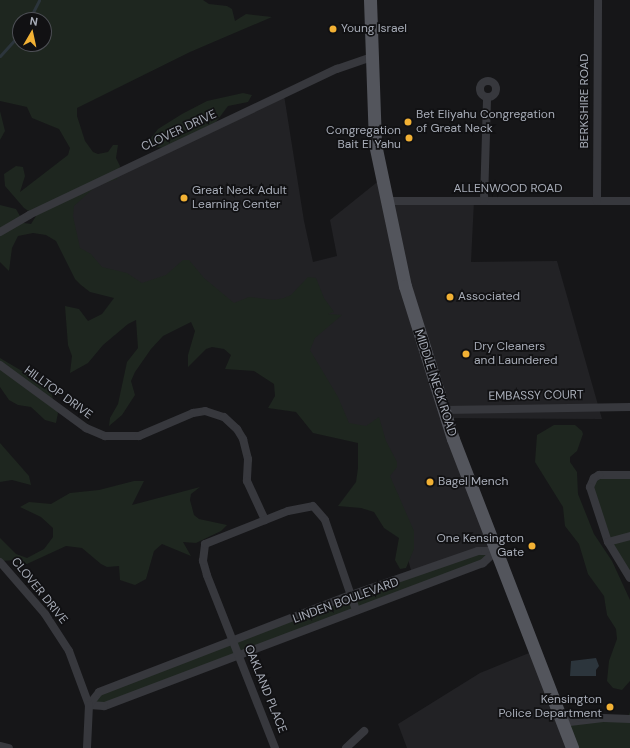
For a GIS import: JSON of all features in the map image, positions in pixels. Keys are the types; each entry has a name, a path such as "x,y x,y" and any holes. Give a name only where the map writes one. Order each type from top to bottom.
{"main road":[{"name":"MIDDLE NECK ROAD","path":"370,0 375,144 405,286 443,410 561,723 572,748"}],"street":[{"name":"BERKSHIRE ROAD","path":"597,201 598,0"},
{"name":"CLOVER DRIVE","path":"0,232 29,215 337,69 371,57"},
{"path":"484,201 487,97"},
{"name":"ALLENWOOD ROAD","path":"386,201 630,202"},
{"name":"HILLTOP DRIVE","path":"0,365 86,428 106,436 139,436 192,413 205,412 224,417 238,429 243,438 248,459 247,482 265,520"},
{"name":"EMBASSY COURT","path":"443,410 630,407"},
{"path":"630,475 598,475 591,483 590,491 608,542 630,578"},
{"name":"OAKLAND PLACE","path":"275,748 207,575 203,550 209,542 265,520 310,506 319,511 356,610"},
{"path":"608,542 630,536"},
{"name":"LINDEN BOULEVARD","path":"89,705 99,692 232,640 351,595 467,554 478,551 496,551"},
{"name":"LINDEN BOULEVARD","path":"89,705 104,706 237,654 483,563 496,551"},
{"path":"467,554 472,567"},
{"name":"CLOVER DRIVE","path":"0,562 45,614 61,638 80,676 89,705 87,748"},
{"path":"136,677 142,691"},
{"path":"561,723 578,717 602,718 629,716"},
{"path":"346,748 364,731"},
{"path":"0,746 9,748"}],"shaded area":[{"path":"0,0 203,0 209,4 227,6 232,9 235,21 246,14 272,17 190,52 77,108 77,116 85,141 93,152 98,154 108,152 113,145 118,145 116,158 120,166 117,179 96,186 74,206 73,216 80,248 91,254 102,267 127,273 142,283 166,275 183,260 189,260 204,278 234,303 249,297 274,300 284,298 291,295 308,277 316,278 324,298 334,312 328,314 342,315 315,338 310,350 338,397 349,423 366,426 379,417 386,441 397,462 397,467 390,476 414,531 414,549 406,568 400,569 395,560 399,538 384,528 374,512 361,508 338,506 356,482 358,468 358,443 313,433 296,412 268,408 275,396 274,384 254,371 225,369 231,355 224,349 212,347 206,349 188,367 188,355 195,331 191,322 163,336 151,349 135,372 131,381 135,395 122,415 109,426 110,418 118,404 127,362 138,348 136,320 128,324 103,345 88,363 70,373 72,356 68,345 65,306 79,309 88,321 102,314 114,298 90,292 81,285 75,279 56,241 46,235 33,233 18,236 12,248 9,271 0,262 0,205 16,209 24,223 31,224 36,216 24,208 5,186 4,174 16,166 23,167 25,176 20,192 68,155 70,148 59,129 32,118 27,107 0,101"},
{"path":"243,93 252,95 248,102 228,106 216,122 164,148 145,146 158,129 182,114 207,101"},
{"path":"284,95 304,221 313,262 337,256 330,220 381,179 385,201 474,201 471,262 557,261 602,419 446,418 496,551 412,574 379,450 349,437 291,317 123,292 40,211"},
{"path":"0,111 5,131 0,140"},
{"path":"0,358 49,387 58,413 56,423 45,420 31,407 18,405 9,400 0,387"},
{"path":"554,425 575,425 582,431 583,434 577,451 570,457 570,462 577,472 578,494 594,534 612,561 630,600 630,681 622,690 613,688 607,681 609,661 617,639 616,629 607,615 604,596 588,574 579,544 565,526 563,507 535,462 537,435"},
{"path":"0,443 29,476 31,485 12,480 0,482"},
{"path":"630,475 630,578 608,542 591,483 594,478"},
{"path":"134,481 144,481 132,505 200,487 191,494 190,500 194,515 199,519 227,525 221,531 196,543 183,542 191,556 162,544 154,551 146,579 135,585 120,580 119,566 107,567 101,564 82,548 66,546 16,569 18,560 0,561 0,538 16,554 27,558 44,549 53,537 53,528 41,517 20,507 29,502 51,504 70,493 99,490"},
{"path":"478,551 496,551 482,563 104,706 89,705 99,692"},
{"path":"534,651 572,748 407,748 398,724 480,673"},
{"path":"596,658 599,666 596,670 596,676 570,676 571,661"},
{"path":"630,712 630,748 572,748 561,723 627,719"}],"waterway":[{"path":"33,12 39,0"},
{"path":"0,56 12,43"}],"place":[{"name":"Young Israel","path":"333,29"},
{"name":"Bet Eliyahu Congregation of Great Neck","path":"408,122"},
{"name":"Congregation Bait El Yahu","path":"409,138"},
{"name":"Great Neck Adult Learning Center","path":"184,198"},
{"name":"Associated","path":"450,297"},
{"name":"Dry Cleaners and Laundered","path":"466,354"},
{"name":"Bagel Mench","path":"430,482"},
{"name":"One Kensington Gate","path":"532,546"},
{"name":"Kensington Police Department","path":"610,707"}]}
